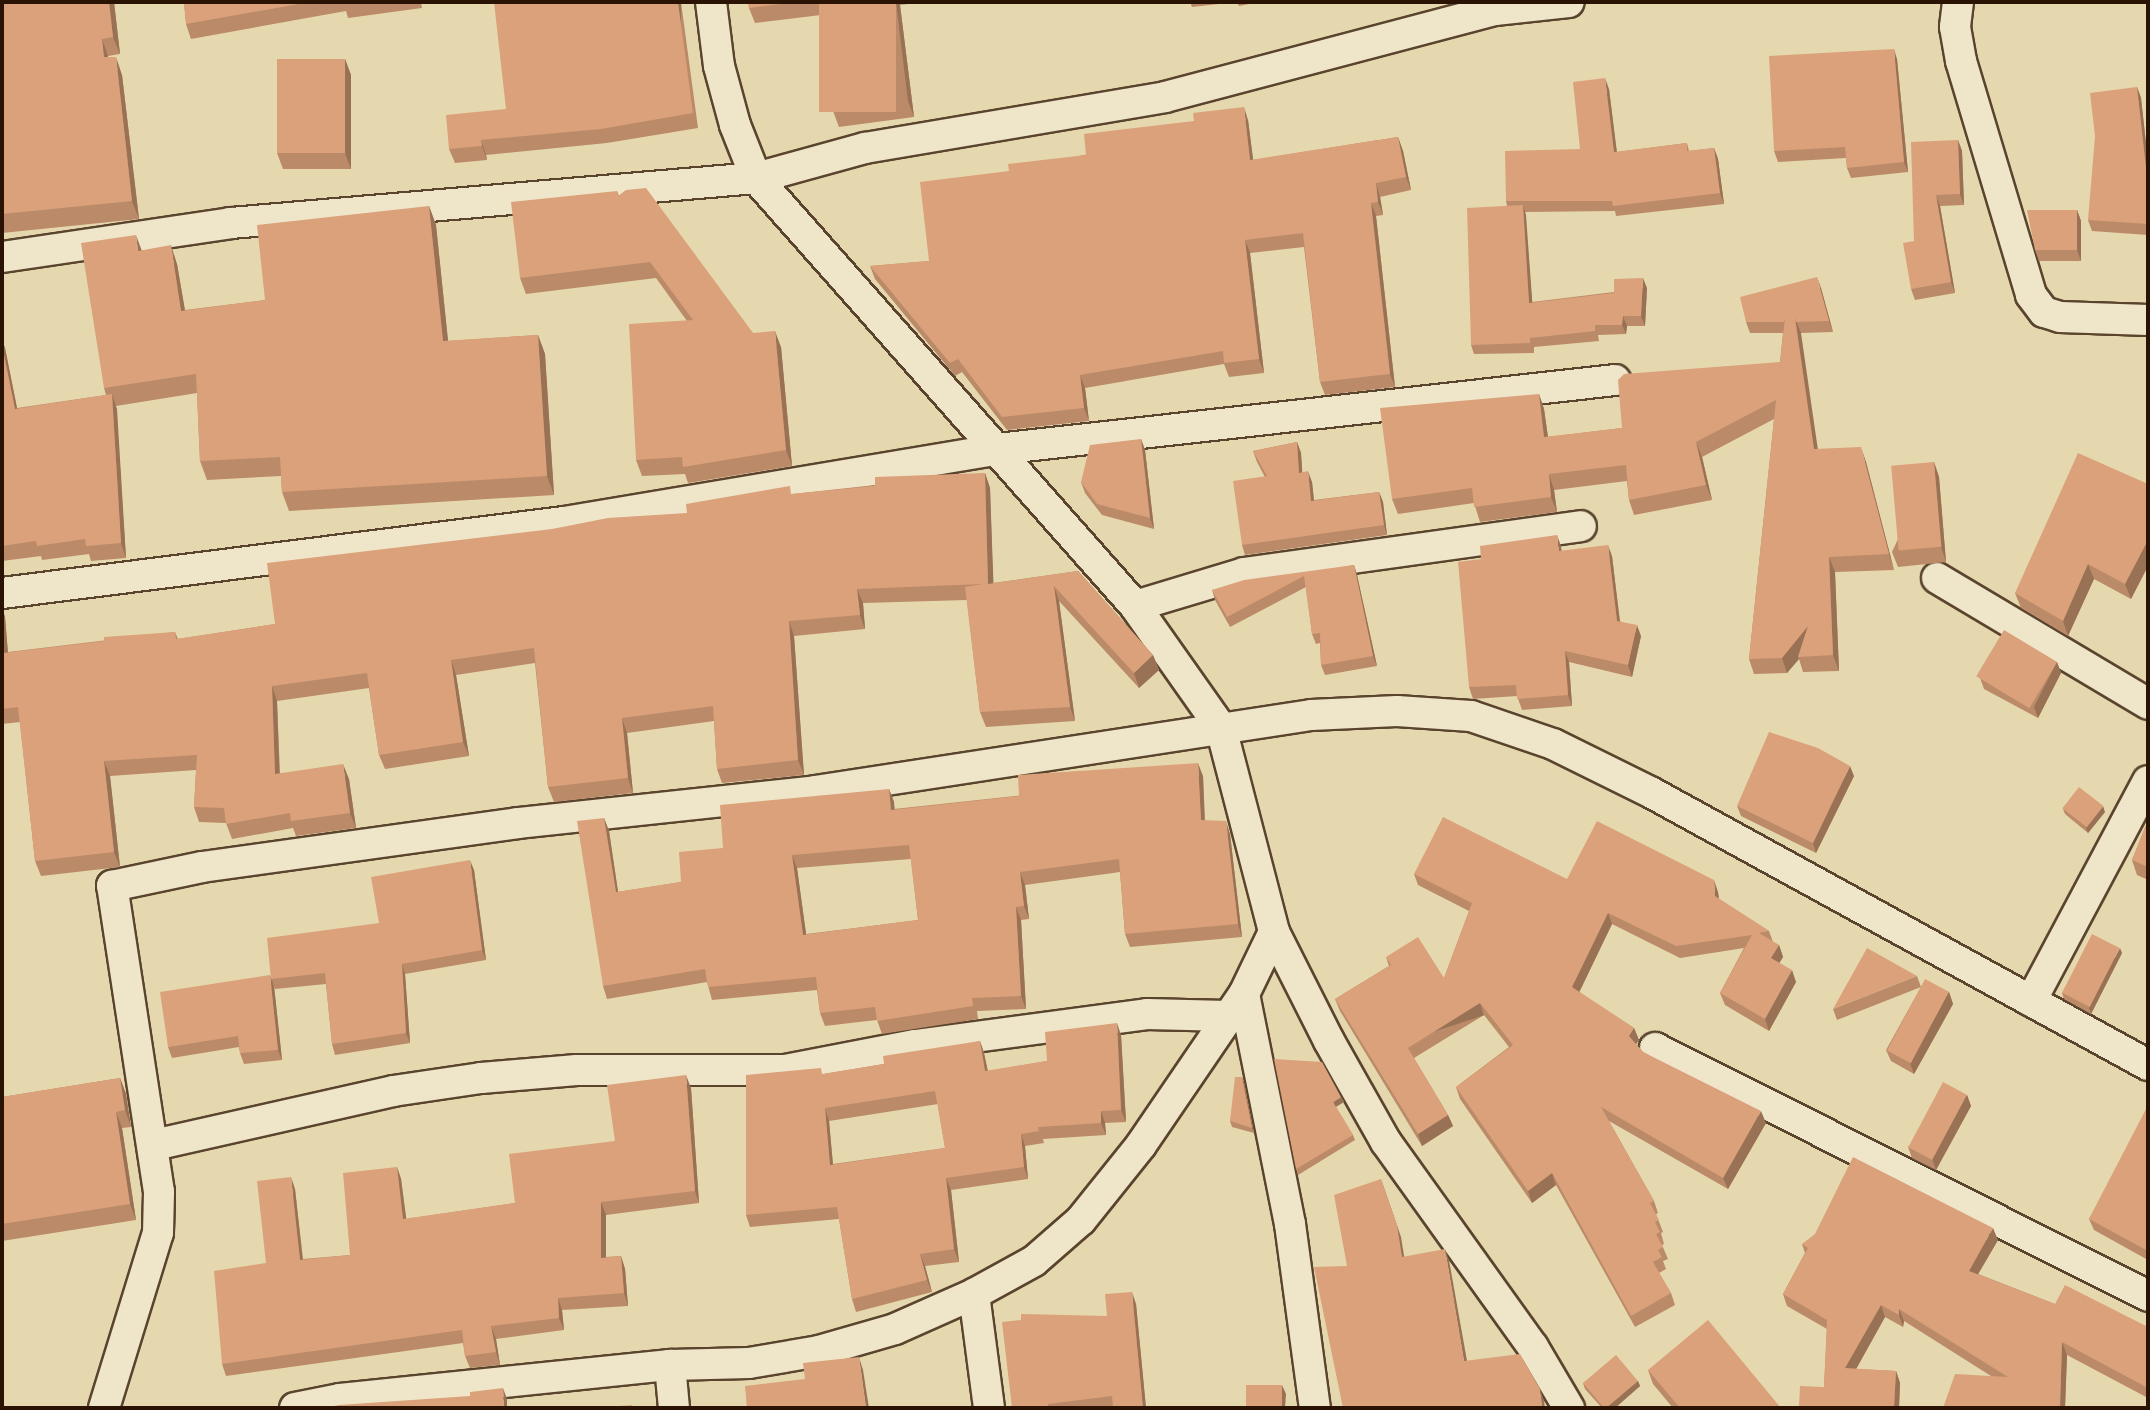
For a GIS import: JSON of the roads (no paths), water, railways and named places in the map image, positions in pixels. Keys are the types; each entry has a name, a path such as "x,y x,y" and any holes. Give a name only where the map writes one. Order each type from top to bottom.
{"street":[{"path":"711,2 722,78 756,178 999,449 1135,606 1221,728 1274,932 1386,1142 1533,1347 1569,1408"},
{"path":"2,257 231,223 756,178 865,148 1165,97 1494,10 1569,2"},
{"path":"1958,2 1955,27 1961,61 2031,295 2044,312 2060,317 2148,320"},
{"path":"2,593 564,522 999,449 1615,380"},
{"path":"1135,606 1244,573 1581,526"},
{"path":"1937,578 2148,704"},
{"path":"104,1408 158,1233 154,1145 111,886 202,867 518,823 828,789 1311,715 1397,711 1471,716 1553,744 1829,887 2148,1065"},
{"path":"2031,1001 2148,781"},
{"path":"295,1408 670,1365 750,1363 819,1351 895,1329 974,1294 1034,1261 1081,1220 1141,1145 1236,1005 1274,932"},
{"path":"154,1145 393,1091 481,1078 577,1070 785,1070 915,1045 1134,1015 1236,1005"},
{"path":"1236,1005 1290,1224 1315,1408"},
{"path":"1655,1048 2148,1296"},
{"path":"974,1294 989,1408"},
{"path":"670,1365 674,1408"}]}
